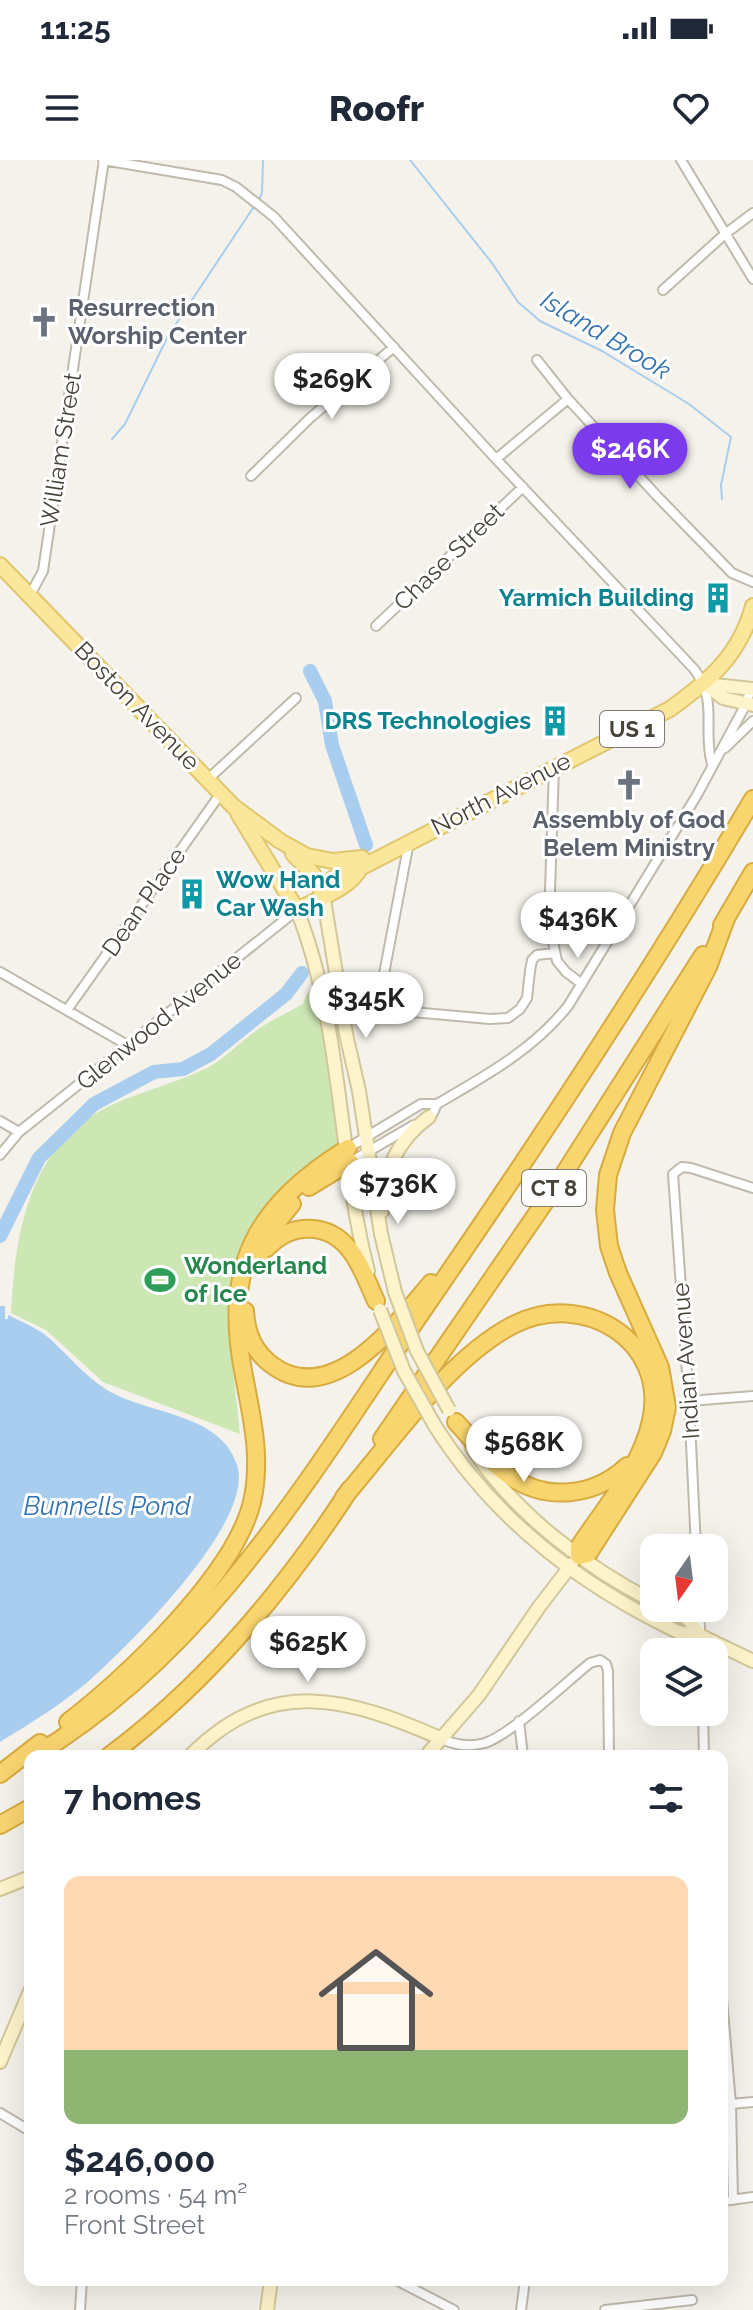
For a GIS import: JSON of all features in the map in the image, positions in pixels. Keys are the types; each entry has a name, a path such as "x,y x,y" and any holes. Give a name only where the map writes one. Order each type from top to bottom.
{"highway":[{"name":"CT 8","path":"43,1750 91,1718 139,1680 183,1638 233,1582 496,1205 618,1021 753,799"},
{"name":"CT 8","path":"116,1750 180,1697 241,1636 294,1570 593,1129 753,872"},
{"path":"344,1497 461,1363 502,1331 540,1315 562,1312 589,1316 608,1324 630,1342 643,1360 652,1386 653,1414 629,1472 579,1547 579,1556 588,1554 649,1460 660,1439 666,1415 666,1390 660,1367 609,1246 605,1202 610,1167 641,1093 708,967 727,916"},
{"path":"349,1155 287,1209 271,1233 252,1273 246,1298 251,1339 271,1365 292,1375 313,1377 327,1374 359,1358 388,1332 496,1205"},
{"path":"32,1750 130,1669 210,1579 238,1538 252,1500 257,1461 236,1327 237,1297 243,1270 261,1228 279,1202 302,1179 349,1155"},
{"path":"252,1273 262,1254 276,1239 295,1230 318,1229 348,1247 378,1306"},
{"path":"453,1416 507,1474 531,1488 553,1493 581,1491 614,1478 634,1459 647,1434"},
{"path":"0,1775 24,1756"},
{"name":"CT 8","path":"0,1775 24,1762"},
{"path":"0,1825 24,1811"}],"main road":[{"name":"Boston Avenue","path":"0,565 234,807 280,841"},
{"name":"North Avenue","path":"382,854 641,725 705,684 735,648 753,606"},
{"path":"705,684 752,689"},
{"path":"705,684 723,698 749,705"},
{"name":"US 1","path":"234,807 297,910"},
{"path":"280,841 313,874 323,894 381,1234 395,1292 417,1351 482,1464 502,1487 579,1556 640,1594"},
{"name":"US 1","path":"280,841 298,853 323,860 382,854"},
{"name":"Glenwood Avenue","path":"297,910 323,894 337,891 353,879 360,868 382,854"},
{"path":"297,910 309,940 327,1008 362,1247 378,1306 404,1371 435,1426 458,1460 496,1505 568,1569 601,1591 678,1632 701,1636 753,1661"},
{"path":"381,1234 383,1189 390,1164 404,1140 429,1117"},
{"path":"432,1750 479,1695 579,1556"},
{"path":"690,1622 701,1636"},
{"path":"197,1750 238,1719 279,1705 306,1702 339,1703 368,1709 442,1739"},
{"path":"0,1889 24,1879"},
{"path":"0,2062 24,2005"},
{"path":"267,2310 270,2286"}],"street":[{"path":"104,160 222,180 274,217 705,684 710,711 709,751 712,764"},
{"name":"William Street","path":"30,595 43,571 104,160"},
{"path":"681,160 753,279"},
{"path":"663,290 753,213"},
{"path":"251,476 310,418 394,347"},
{"path":"537,360 568,399 732,573 753,582"},
{"path":"496,459 568,399"},
{"name":"Chase Street","path":"376,626 523,487"},
{"path":"349,1155 368,1153 429,1117 437,1104 528,1047 559,1017 697,795 712,764 749,705 752,689"},
{"path":"207,780 296,698"},
{"path":"712,764 753,721"},
{"path":"554,767 549,922 554,953 563,970 582,984"},
{"name":"Dean Place","path":"67,1010 221,793"},
{"path":"409,841 380,995 386,1007 401,1011 505,1019 520,1009 527,998 532,960 537,955 554,953"},
{"name":"Glenwood Avenue","path":"0,1155 19,1132 297,910"},
{"path":"0,972 129,1046"},
{"path":"349,1155 366,1137 421,1104 437,1104"},
{"path":"0,1121 19,1132"},
{"name":"Indian Avenue","path":"695,1534 673,1174 682,1167 691,1168 753,1187"},
{"path":"689,1401 753,1396"},
{"path":"700,1622 701,1636"},
{"path":"442,1739 476,1745 494,1738 597,1660 603,1661 609,1675 609,1750"},
{"path":"519,1721 522,1750"},
{"path":"703,1726 704,1750"},
{"path":"728,2069 733,2200"},
{"path":"731,2104 753,2102"},
{"path":"0,2113 24,2127"},
{"path":"728,2200 753,2197"},
{"path":"80,2310 82,2286"},
{"path":"408,2286 454,2310"},
{"path":"521,2310 524,2286"},
{"path":"605,2310 692,2300"}],"green space":[{"path":"315,985 349,1156 315,1176 255,1244 230,1299 231,1350 240,1434 103,1382 46,1330 11,1313 16,1256 30,1199 41,1173 56,1149 75,1128 112,1105 214,1064 260,1028 303,1004"}],"water":[{"name":"Bunnells Pond","path":"0,1306 5,1306 5,1319 8,1315 40,1332 104,1388 139,1404 179,1416 215,1434 228,1447 237,1465 238,1489 228,1517 209,1548 132,1640 79,1689 0,1742"}],"waterway":[{"path":"259,200 263,160"},
{"name":"Island Brook","path":"410,160 492,263 518,302 540,321 602,351 689,404 731,437 721,485 722,499"},
{"path":"112,439 125,424 168,336 255,205"},
{"path":"310,671 325,701 332,745 366,845"},
{"path":"0,1236 39,1158 94,1104 154,1072 183,1069 211,1054 286,994 302,973"}],"place":[{"name":"Resurrection Worship Center","path":"44,322"},
{"name":"Yarmich Building","path":"718,598"},
{"name":"DRS Technologies","path":"555,721"},
{"name":"Assembly of God Belem Ministry","path":"629,785"},
{"name":"Wow Hand Car Wash","path":"192,894"},
{"name":"Wonderland of Ice","path":"160,1280"}]}
